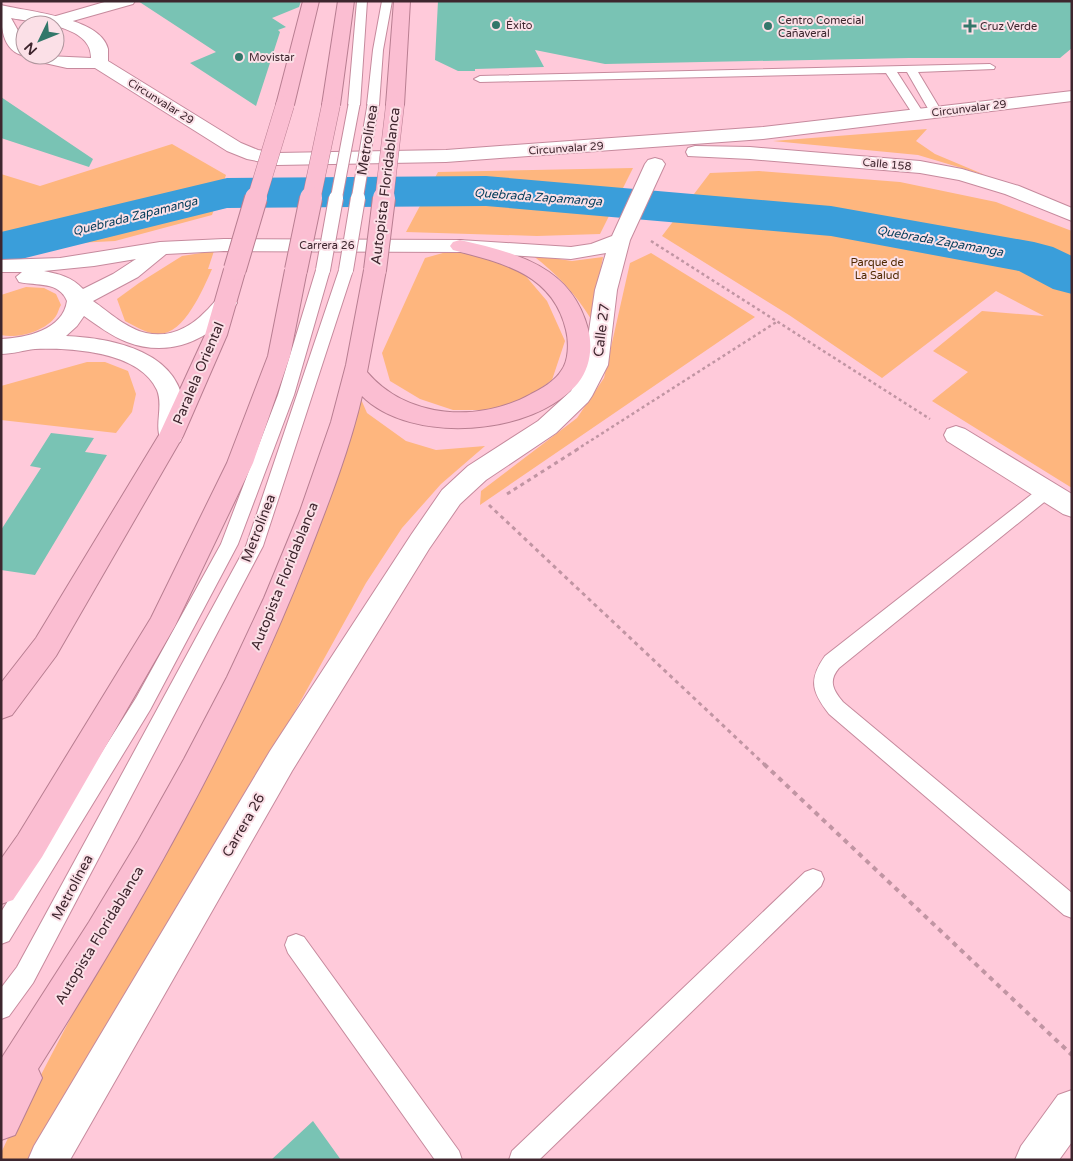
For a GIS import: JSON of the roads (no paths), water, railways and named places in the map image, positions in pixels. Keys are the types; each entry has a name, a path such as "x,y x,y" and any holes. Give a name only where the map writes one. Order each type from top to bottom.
{"highway":[{"name":"Paralela Oriental","path":"1,706 46,647 171,436 216,335 285,105 312,1"},
{"path":"1,888 30,846 161,626 240,463 278,356 331,105 346,1"},
{"name":"Autopista Floridablanca","path":"1,1093 66,993 174,808 251,656 306,529 343,421 355,373 360,270 395,106 402,1"},
{"path":"355,373 378,397 414,414 458,421 503,416 511,413 543,400 570,376 580,349 577,319 561,292 535,270 500,254 460,246"},
{"path":"1,1121 66,993"}],"street":[{"path":"65,18 127,1"},
{"path":"90,34 110,15 136,1"},
{"path":"1,12 17,15"},
{"path":"1,12 15,43"},
{"path":"65,24 90,34 100,48 98,63 65,63"},
{"name":"Circunvalar 29","path":"98,63 234,147 254,155 277,159 446,156 763,134 918,114 1067,98"},
{"path":"578,148 629,154 669,163 763,134"},
{"name":"Calle 158","path":"669,163 750,153 920,167 962,175 1012,190 1072,215"},
{"name":"Calle 27","path":"451,497 477,473 547,427 580,396 596,365 606,290 622,238 669,163"},
{"name":"Carrera 26","path":"1,266 94,260 160,248 224,245 460,246 571,253 595,250 622,238"},
{"path":"77,300 103,290 126,278 145,264 160,248"},
{"path":"1,283 25,277 54,279 68,285 76,294 77,308 66,324 47,337 35,342"},
{"path":"77,300 141,341 164,342 184,337 197,331 226,304"},
{"path":"1,347 35,342 103,346 120,350 142,361 160,376 170,394 171,436"},
{"path":"956,435 1072,507"},
{"name":"Carrera 26","path":"48,1160 281,761 420,542 451,497"},
{"path":"1034,1160 1072,1109"}],"lane":[{"name":"Metrolínea","path":"1,933 143,704 229,544 286,395 323,270 354,105 362,1"},
{"name":"Metrolínea","path":"1,1008 25,975 254,546 360,270 378,50 387,1"},
{"path":"480,79 990,67"},
{"path":"911,68 936,112"},
{"path":"889,69 918,114"},
{"path":"1047,492 832,662 824,672 822,684 826,696 836,708 1072,908"},
{"path":"521,1160 813,879"},
{"path":"296,945 450,1160"}],"waterway":[{"name":"Quebrada Zapamanga","path":"1,248 227,193 486,191 831,221 1034,258 1072,277"},
{"name":"Quebrada Zapamanga","path":"1,241 13,246"}],"place":[{"name":"Éxito","path":"496,25"},
{"name":"Centro Comecial Cañaveral","path":"768,26"},
{"name":"Cruz Verde","path":"970,26"},
{"name":"Movistar","path":"239,57"}],"park label":[{"name":"Parque de La Salud","path":"877,268"}]}
